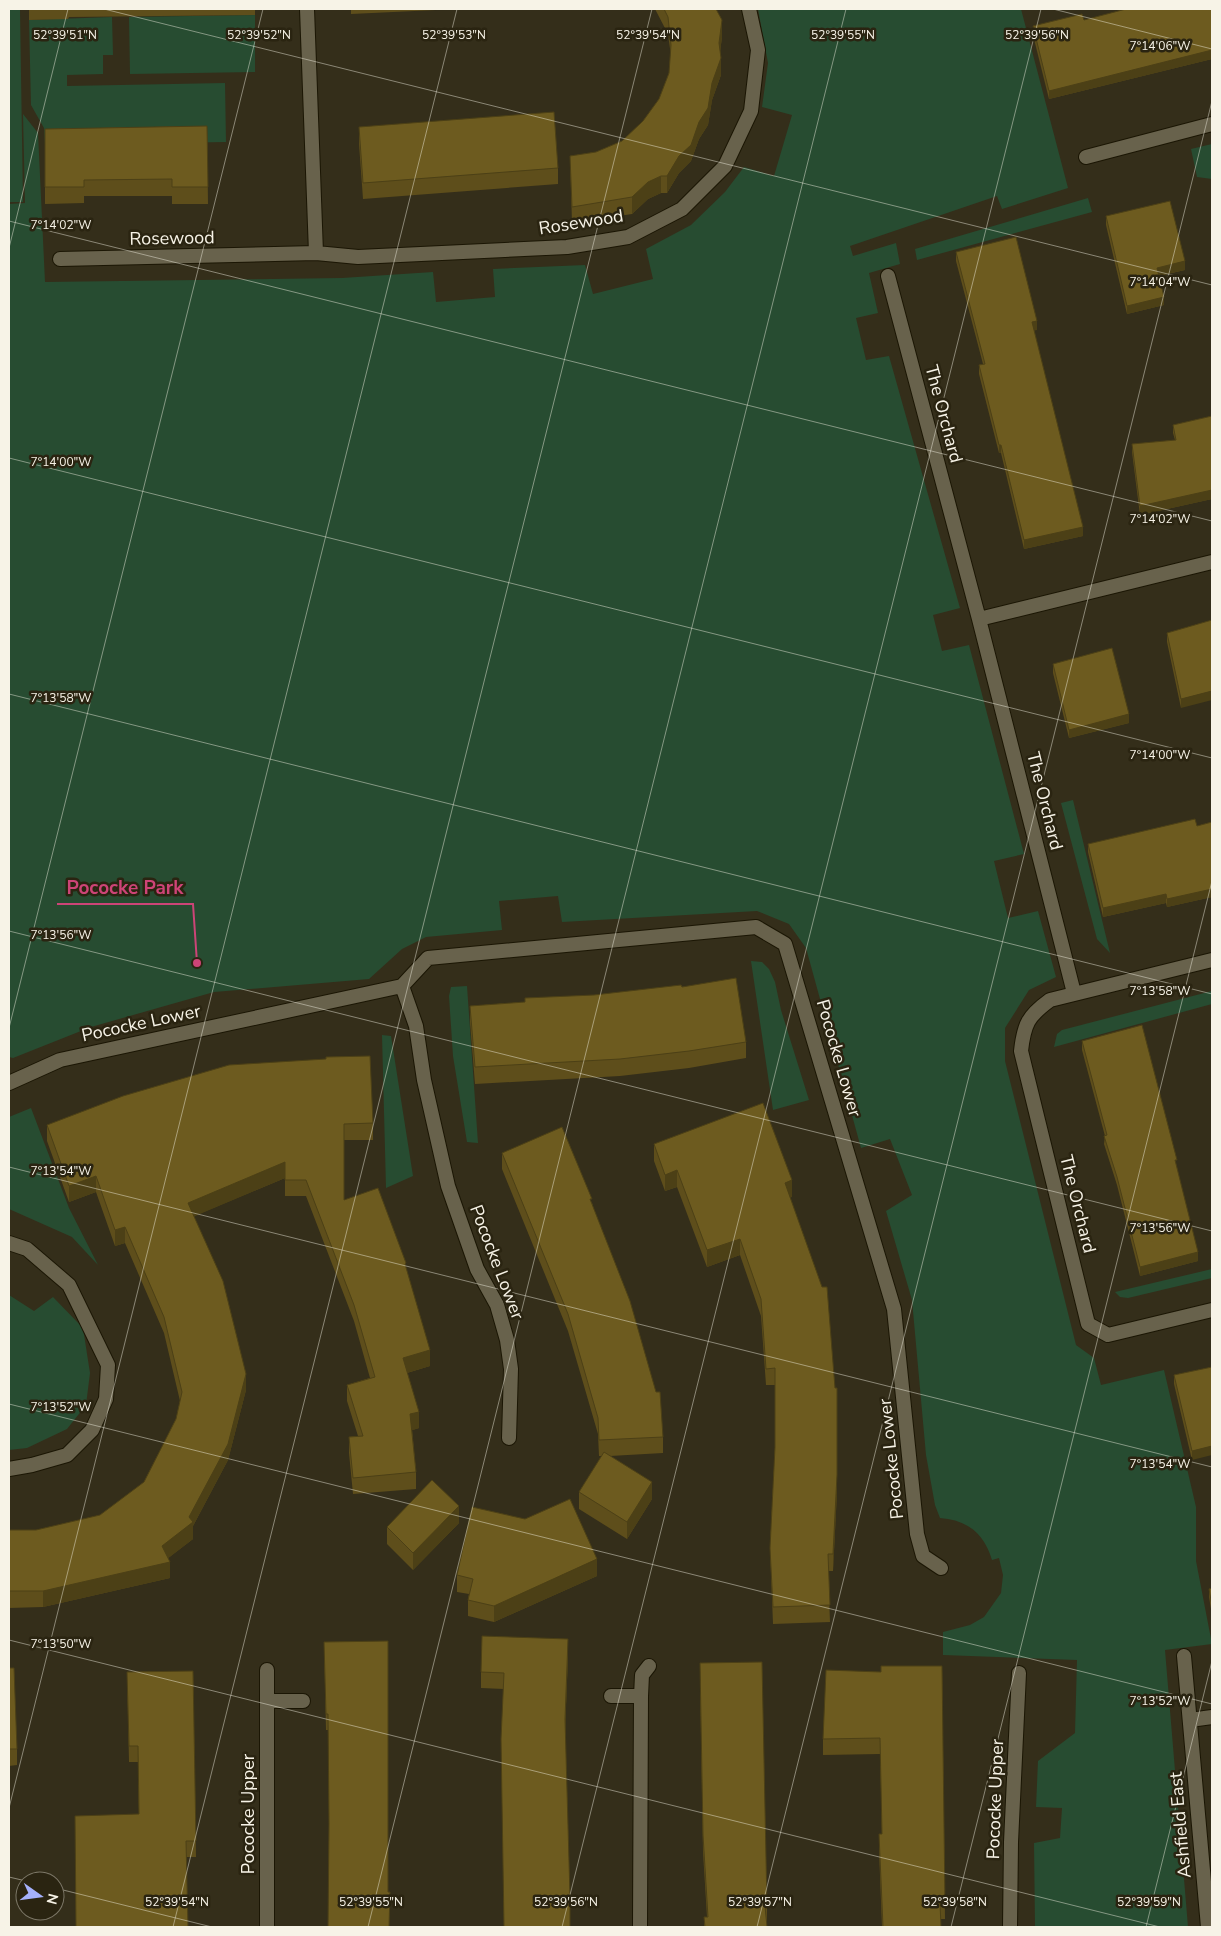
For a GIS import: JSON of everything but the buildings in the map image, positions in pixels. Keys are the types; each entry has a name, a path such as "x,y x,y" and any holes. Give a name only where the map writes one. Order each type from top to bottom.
{"street":[{"path":"307,9 316,253"},
{"name":"Rosewood","path":"60,259 316,253 358,257 567,247 628,237 682,209 725,166 751,111 758,50 749,9"},
{"path":"1086,157 1212,124"},
{"name":"The Orchard","path":"888,276 979,619 1074,993"},
{"path":"979,619 1212,562"},
{"name":"Pococke Lower","path":"9,1083 60,1060 402,986 428,958 756,927 785,944 894,1310 917,1534 923,1556 941,1568"},
{"name":"The Orchard","path":"1212,960 1050,1000 1034,1012 1024,1031 1021,1051 1088,1324 1108,1335 1212,1310"},
{"name":"Pococke Lower","path":"402,986 416,1026 424,1080 448,1186 477,1269 497,1305 507,1340 511,1369 509,1438"},
{"path":"9,1243 27,1249 69,1285 108,1365 106,1399 92,1430 67,1455 32,1465 9,1469"},
{"name":"Ashfield East","path":"1184,1656 1208,1927"},
{"path":"640,1927 641,1696 642,1675 649,1666"},
{"name":"Pococke Upper","path":"267,1670 267,1927"},
{"name":"Pococke Upper","path":"1010,1927 1011,1842 1019,1673"},
{"path":"610,1696 641,1696"},
{"path":"267,1701 303,1701"},
{"path":"1190,1720 1212,1717"}],"green space":[{"path":"9,9 20,9 23,202 9,202"},
{"path":"758,9 1021,9 1068,188 1002,209 997,196 850,246 853,256 896,243 900,264 869,273 878,313 856,318 866,360 889,356 960,608 933,615 942,651 969,645 1024,854 994,861 1008,918 1038,911 1056,977 1029,990 1005,1028 1005,1061 1076,1345 1094,1358 1101,1385 1164,1370 1196,1507 1196,1561 1212,1644 1165,1650 1188,1927 1035,1927 1034,1843 1060,1838 1062,1808 1036,1807 1038,1761 1075,1733 1077,1660 943,1655 943,1632 970,1625 984,1617 1001,1593 1003,1575 999,1558 992,1560 979,1535 966,1525 950,1519 940,1518 935,1505 926,1455 912,1300 886,1211 912,1195 890,1139 861,1148 806,948 789,924 757,911 562,922 558,896 499,901 502,930 426,937 402,949 369,979 214,992 91,1027 13,1058 9,1057 9,204 25,203 23,114 38,133 45,282 342,278 433,272 436,302 495,297 493,269 585,265 593,294 653,279 646,249 691,225 725,192 744,167 774,176 792,115 762,107 768,63"},
{"path":"255,15 255,72 130,74 129,17"},
{"path":"112,17 113,55 103,55 103,74 67,75 67,86 225,83 226,142 45,145 44,128 31,105 29,20"},
{"path":"1212,144 1212,179 1197,177 1191,149"},
{"path":"1088,198 1092,212 917,260 915,249"},
{"path":"1073,800 1110,953 1097,939 1061,803"},
{"path":"751,961 762,962 769,969 775,982 781,1010 809,1100 773,1110"},
{"path":"467,986 478,1143 467,1142 453,1056 449,996 451,987"},
{"path":"1212,991 1212,1004 1054,1047 1057,1034 1062,1030"},
{"path":"382,1035 391,1036 413,1176 386,1188"},
{"path":"31,1108 69,1208 98,1265 72,1237 9,1209 9,1117"},
{"path":"1212,1269 1212,1278 1128,1298 1120,1297 1115,1292"},
{"path":"9,1295 34,1311 53,1297 83,1328 90,1373 86,1405 67,1429 27,1448 9,1450"}],"place":[{"name":"Pococke Park","path":"197,963"}]}
